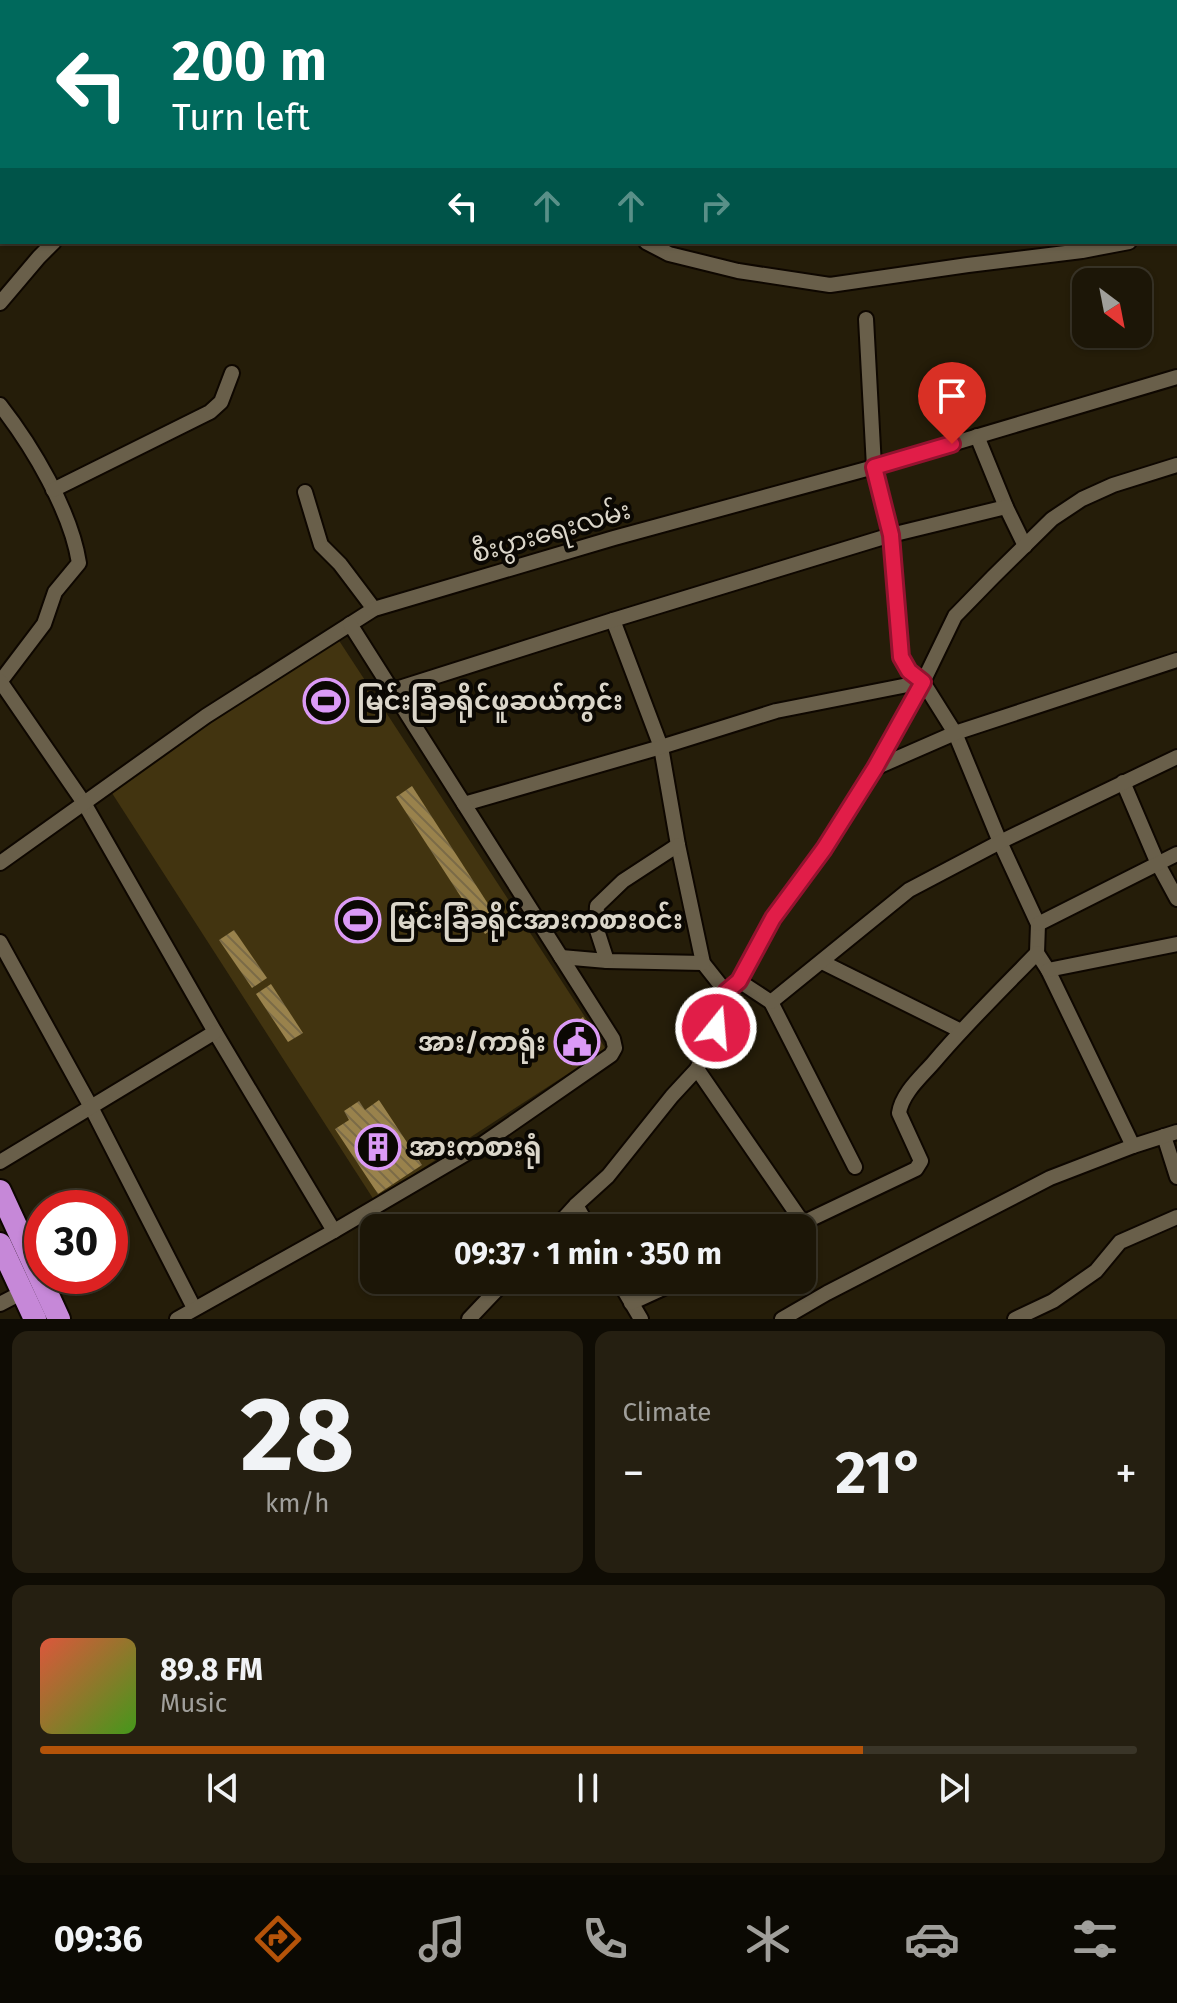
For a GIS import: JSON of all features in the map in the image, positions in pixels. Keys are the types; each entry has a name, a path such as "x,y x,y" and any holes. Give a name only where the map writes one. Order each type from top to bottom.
{"highway":[{"path":"0,1191 59,1319"},
{"path":"0,1244 35,1319"}],"street":[{"path":"0,303 52,244"},
{"path":"650,244 669,254 738,271 830,285 1119,244"},
{"path":"866,319 874,467 891,535 901,657 909,671 923,682 955,733 1038,924 1037,953 1133,1146"},
{"path":"53,490 210,412 221,402 232,373"},
{"name":"စီးပွားရေးလမ်း","path":"0,863 206,716 374,609 1177,377"},
{"path":"0,405 53,490 76,545 79,563 55,592 44,624 0,682 84,803 334,1231"},
{"path":"977,436 1025,546"},
{"path":"568,1214 608,1176 697,1069 716,1028 726,992 739,981 773,918 824,849 875,768 923,682 955,616 1052,519 1082,499 1113,485 1177,465"},
{"path":"305,492 321,545 340,564 374,609"},
{"path":"393,690 891,535 1006,507"},
{"path":"613,620 661,747 703,963 726,992"},
{"path":"177,1319 484,1143 611,1055 615,1048 613,1039 350,624"},
{"path":"875,768 955,733 1177,660"},
{"path":"464,804 776,711 923,682"},
{"path":"771,1002 909,890 1000,842 1177,757"},
{"path":"1123,782 1158,864 1177,899"},
{"path":"607,961 596,927 597,906 623,881 678,845"},
{"path":"1038,924 1177,854"},
{"path":"0,942 91,1107 194,1308"},
{"path":"1048,970 1177,944"},
{"path":"816,1216 916,1169 921,1161 899,1113 901,1104 961,1031 1037,953"},
{"path":"561,957 703,963"},
{"path":"822,962 961,1031"},
{"path":"739,981 771,1002 855,1167"},
{"path":"0,1162 215,1032"},
{"path":"697,1069 791,1214"},
{"path":"782,1319 1050,1178 1133,1146 1171,1134 1177,1177"},
{"path":"576,1205 581,1214"},
{"path":"1015,1319 1053,1301 1096,1271 1120,1242 1177,1217"},
{"path":"0,1304 23,1292"},
{"path":"469,1319 493,1294"},
{"path":"626,1294 641,1319"},
{"path":"631,1303 651,1294"}],"shaded area":[{"name":"မြင်းခြံခရိုင်အားကစားဝင်း","path":"338,639 606,1049 374,1200 110,790"}],"building":[{"path":"412,786 501,924 485,934 396,797"},
{"path":"234,930 267,978 252,988 219,940"},
{"path":"271,984 303,1033 288,1042 256,994"},
{"name":"အား/ကာရုံး","path":"583,1017 588,1025 581,1030 595,1051 578,1063 559,1034"},
{"name":"အားကစားရုံ","path":"379,1100 422,1165 378,1194 335,1129 349,1120 344,1111 359,1101 365,1110"}],"place":[{"name":"မြင်းခြံခရိုင်ဖူဆယ်ကွင်း","path":"326,701"},
{"name":"မြင်းခြံခရိုင်အားကစားဝင်း","path":"358,920"},
{"name":"အား/ကာရုံး","path":"577,1042"},
{"name":"အားကစားရုံ","path":"378,1147"}],"route":[{"path":"716,1028 726,992 739,981 773,918 824,849 875,768 923,682 909,671 901,657 891,535 874,467 952,444"}]}
